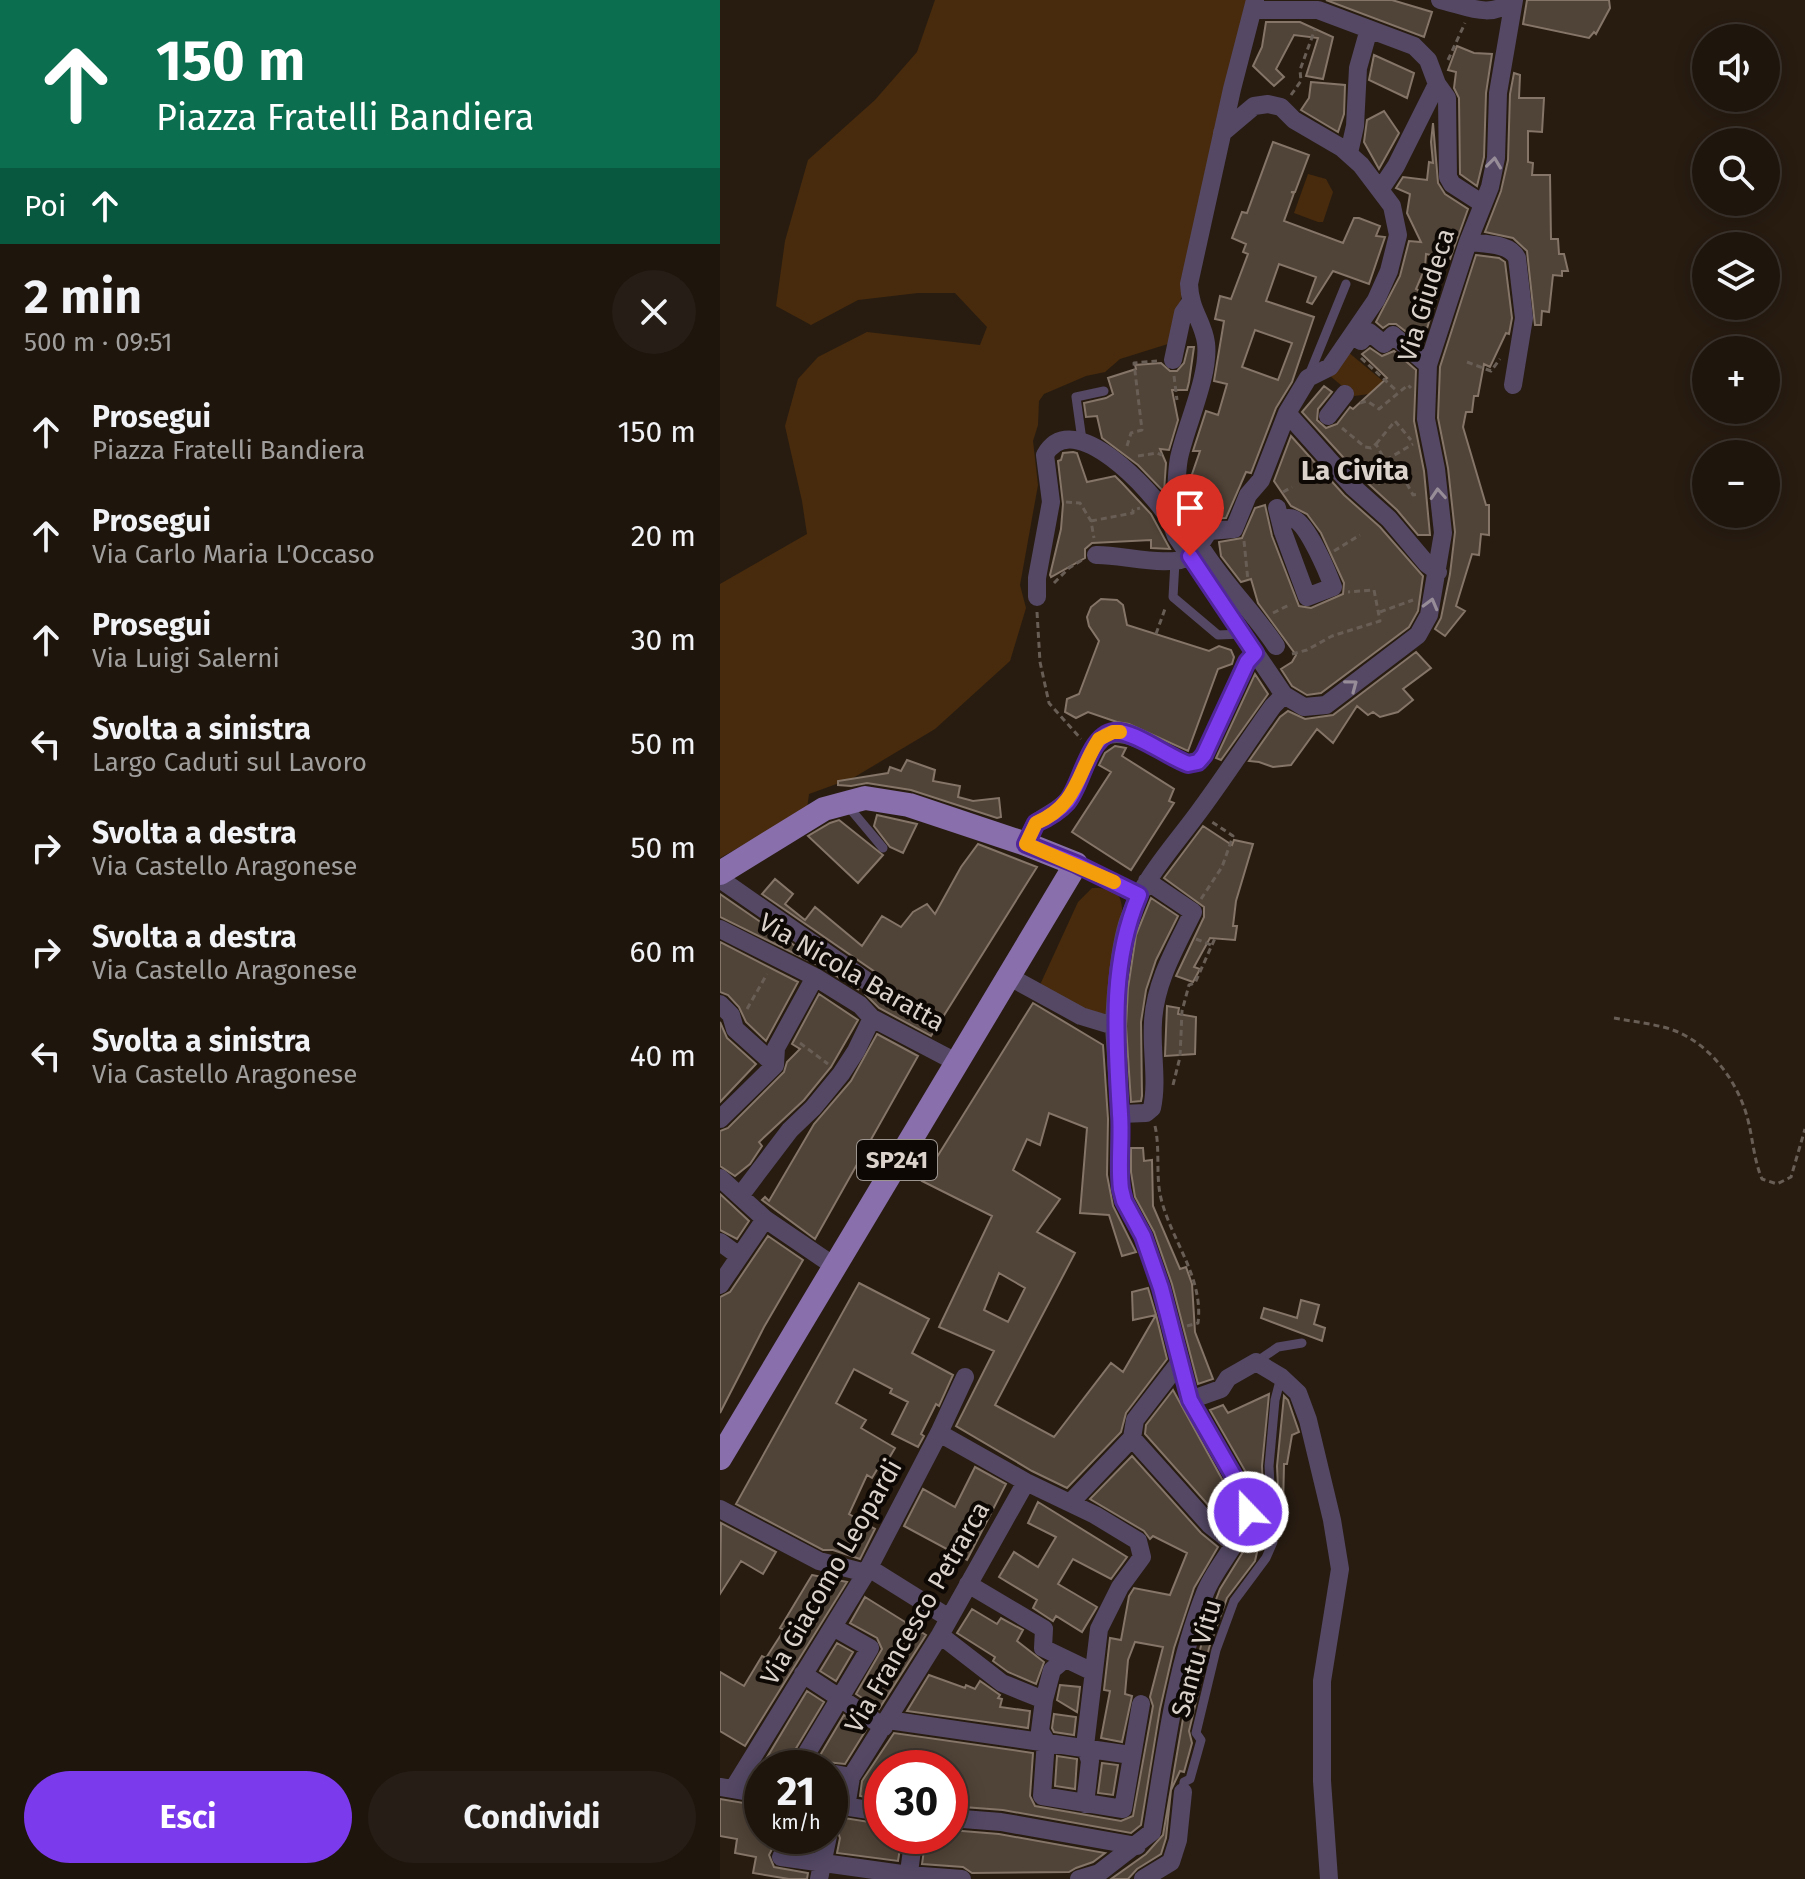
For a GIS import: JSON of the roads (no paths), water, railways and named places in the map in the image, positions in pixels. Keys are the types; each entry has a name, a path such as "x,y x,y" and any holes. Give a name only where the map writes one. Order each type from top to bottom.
{"main road":[{"path":"720,876 824,809 865,798 895,802 1026,844 1076,864"},
{"name":"SP241","path":"723,1444 1076,864"}],"street":[{"path":"1457,3 1490,12 1514,0"},
{"name":"Via Giudeca","path":"1284,695 1304,707 1326,705 1418,635 1429,615 1443,533 1436,469 1428,440 1425,400 1428,365 1468,242 1490,187 1496,158 1496,102 1514,0"},
{"path":"1169,518 1176,504 1179,459 1206,355 1202,329 1190,303 1189,284 1254,5 1318,10 1414,46 1422,52 1433,67 1437,84 1447,98 1448,177 1452,184 1483,204"},
{"path":"1349,153 1355,126 1358,68 1369,29"},
{"path":"1380,190 1396,166 1437,84"},
{"path":"1188,554 1209,531 1234,529 1248,495 1261,480 1287,413 1308,378 1330,367 1376,300 1389,271 1398,235 1392,206 1361,165 1349,153 1294,120 1281,107 1268,104 1254,106 1222,133"},
{"path":"1468,242 1507,248 1517,258 1524,318 1513,385"},
{"path":"1173,360 1183,313 1190,303"},
{"path":"1350,340 1361,341 1369,332 1384,344 1393,335 1428,365"},
{"path":"1328,416 1352,397"},
{"path":"1287,413 1353,487 1389,519 1427,564 1438,572"},
{"path":"1037,597 1037,578 1051,502 1045,455 1048,449 1066,441 1082,440 1128,464 1169,518 1176,536 1284,695 1138,888 1123,948 1114,1026 1120,1110 1119,1173 1124,1201 1143,1236 1190,1400 1244,1494 1248,1512 1234,1544 1203,1597 1188,1645 1168,1734 1152,1832 1101,1876 1079,1879"},
{"path":"1261,480 1278,510 1307,597 1333,587 1321,559 1299,523 1278,510"},
{"path":"1096,555 1188,554 1218,574 1239,595 1276,646"},
{"path":"1026,844 1036,823 1066,803 1093,749 1099,739 1106,735 1120,732 1183,762 1198,762 1247,662 1255,653"},
{"path":"1076,864 1193,912 1171,955 1156,998 1152,1055 1154,1099 1149,1117 1120,1110"},
{"path":"720,876 871,984"},
{"path":"720,949 726,931"},
{"name":"Via Nicola Baratta","path":"726,931 815,977 860,1005 872,1018 956,1062"},
{"path":"1008,976 1081,1016 1114,1026"},
{"path":"720,1119 775,1065 776,1048 815,977"},
{"path":"720,1004 731,1015 735,1029 775,1065"},
{"path":"740,1196 790,1130 841,1074 872,1018"},
{"path":"720,1042 735,1029"},
{"path":"720,1178 765,1219 834,1266"},
{"path":"720,1285 765,1219"},
{"path":"720,1242 739,1256"},
{"path":"1190,1400 1221,1389 1228,1378 1256,1362 1281,1377 1298,1393 1308,1420 1332,1520 1340,1569 1322,1681 1322,1781 1329,1879"},
{"path":"1070,1503 1132,1438 1135,1420 1179,1363"},
{"name":"Via Giacomo Leopardi","path":"726,1788 803,1674 867,1570 965,1377"},
{"path":"939,1433 1138,1541 1142,1557 1120,1587 1099,1629 1085,1746 1090,1761 1085,1804"},
{"path":"1132,1438 1210,1525 1234,1544"},
{"name":"Via Francesco Petrarca","path":"848,1783 940,1635 1026,1482"},
{"path":"720,1509 819,1561 867,1570 949,1618"},
{"path":"968,1584 1044,1629 1043,1648 1093,1672"},
{"path":"812,1750 870,1648 833,1627"},
{"path":"940,1635 1002,1683 1044,1700"},
{"path":"1065,1659 1052,1670 1044,1700 1040,1731 1046,1741 1042,1796 1123,1809 1141,1704"},
{"path":"803,1674 886,1724 1046,1741 1131,1755"},
{"path":"1143,1879 1171,1862 1178,1840 1183,1792"},
{"path":"968,1819 1001,1822 1137,1846"},
{"path":"909,1877 912,1854"},
{"path":"781,1857 821,1871 962,1879"}],"lane":[{"path":"1308,378 1346,284"},
{"path":"1082,440 1076,397 1104,391"},
{"path":"1188,554 1173,597 1218,635 1242,634"},
{"path":"845,802 883,848"},
{"path":"1256,1362 1278,1347 1302,1343"},
{"name":"Santu Vitu","path":"1183,1792 1201,1740 1196,1733 1209,1679 1234,1601 1266,1558 1273,1542 1269,1466 1275,1400 1281,1377"}],"district":[{"name":"La Civita","path":"1355,470"}]}
